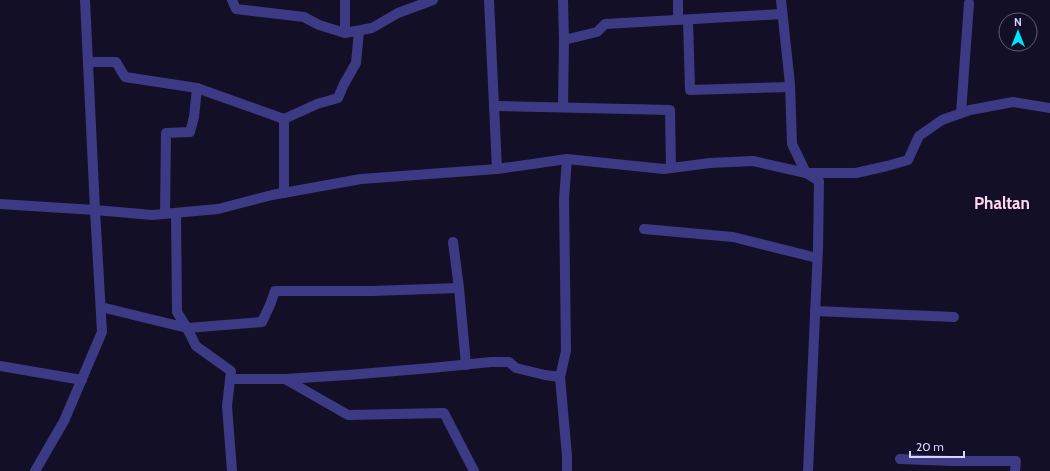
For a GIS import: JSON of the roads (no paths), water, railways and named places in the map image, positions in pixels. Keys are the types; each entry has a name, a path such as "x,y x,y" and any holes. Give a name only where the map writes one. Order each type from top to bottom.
{"street":[{"path":"35,471 64,421 102,332 85,0"},
{"path":"232,0 236,9 304,17 319,25 345,33 372,28 398,13 433,0"},
{"path":"345,0 345,33"},
{"path":"489,0 497,169"},
{"path":"563,0 563,107"},
{"path":"678,0 683,20 690,90 790,87"},
{"path":"780,0 790,87 792,144 806,173 819,181 808,471"},
{"path":"961,113 969,3"},
{"path":"564,40 597,32 605,24 782,14"},
{"path":"88,62 116,62 125,77 198,88 284,119 317,104 338,98 356,63 359,31"},
{"path":"165,214 166,133 190,132 194,117 198,88"},
{"path":"0,204 152,215 165,214 218,209 284,193 361,178 497,169 567,159 664,169 710,163 753,162 806,173 856,173 908,160 919,136 942,120 961,113 1012,102 1050,108"},
{"path":"494,106 670,110 671,168"},
{"path":"284,119 284,193"},
{"path":"567,159 564,199 566,351 560,377 567,471"},
{"path":"176,213 177,312 196,346 231,371 227,406 232,471"},
{"path":"644,229 733,237 817,258"},
{"path":"453,242 466,365"},
{"path":"101,307 187,328 262,322 275,290 372,291 459,288"},
{"path":"815,311 954,317"},
{"path":"230,379 285,379 348,375 491,362 509,362 516,368 560,377"},
{"path":"0,366 82,380"},
{"path":"285,379 348,415 444,413 474,471"},
{"path":"900,459 952,466 1016,461 1015,471"}],"district":[{"name":"Phaltan","path":"1002,203"}]}
